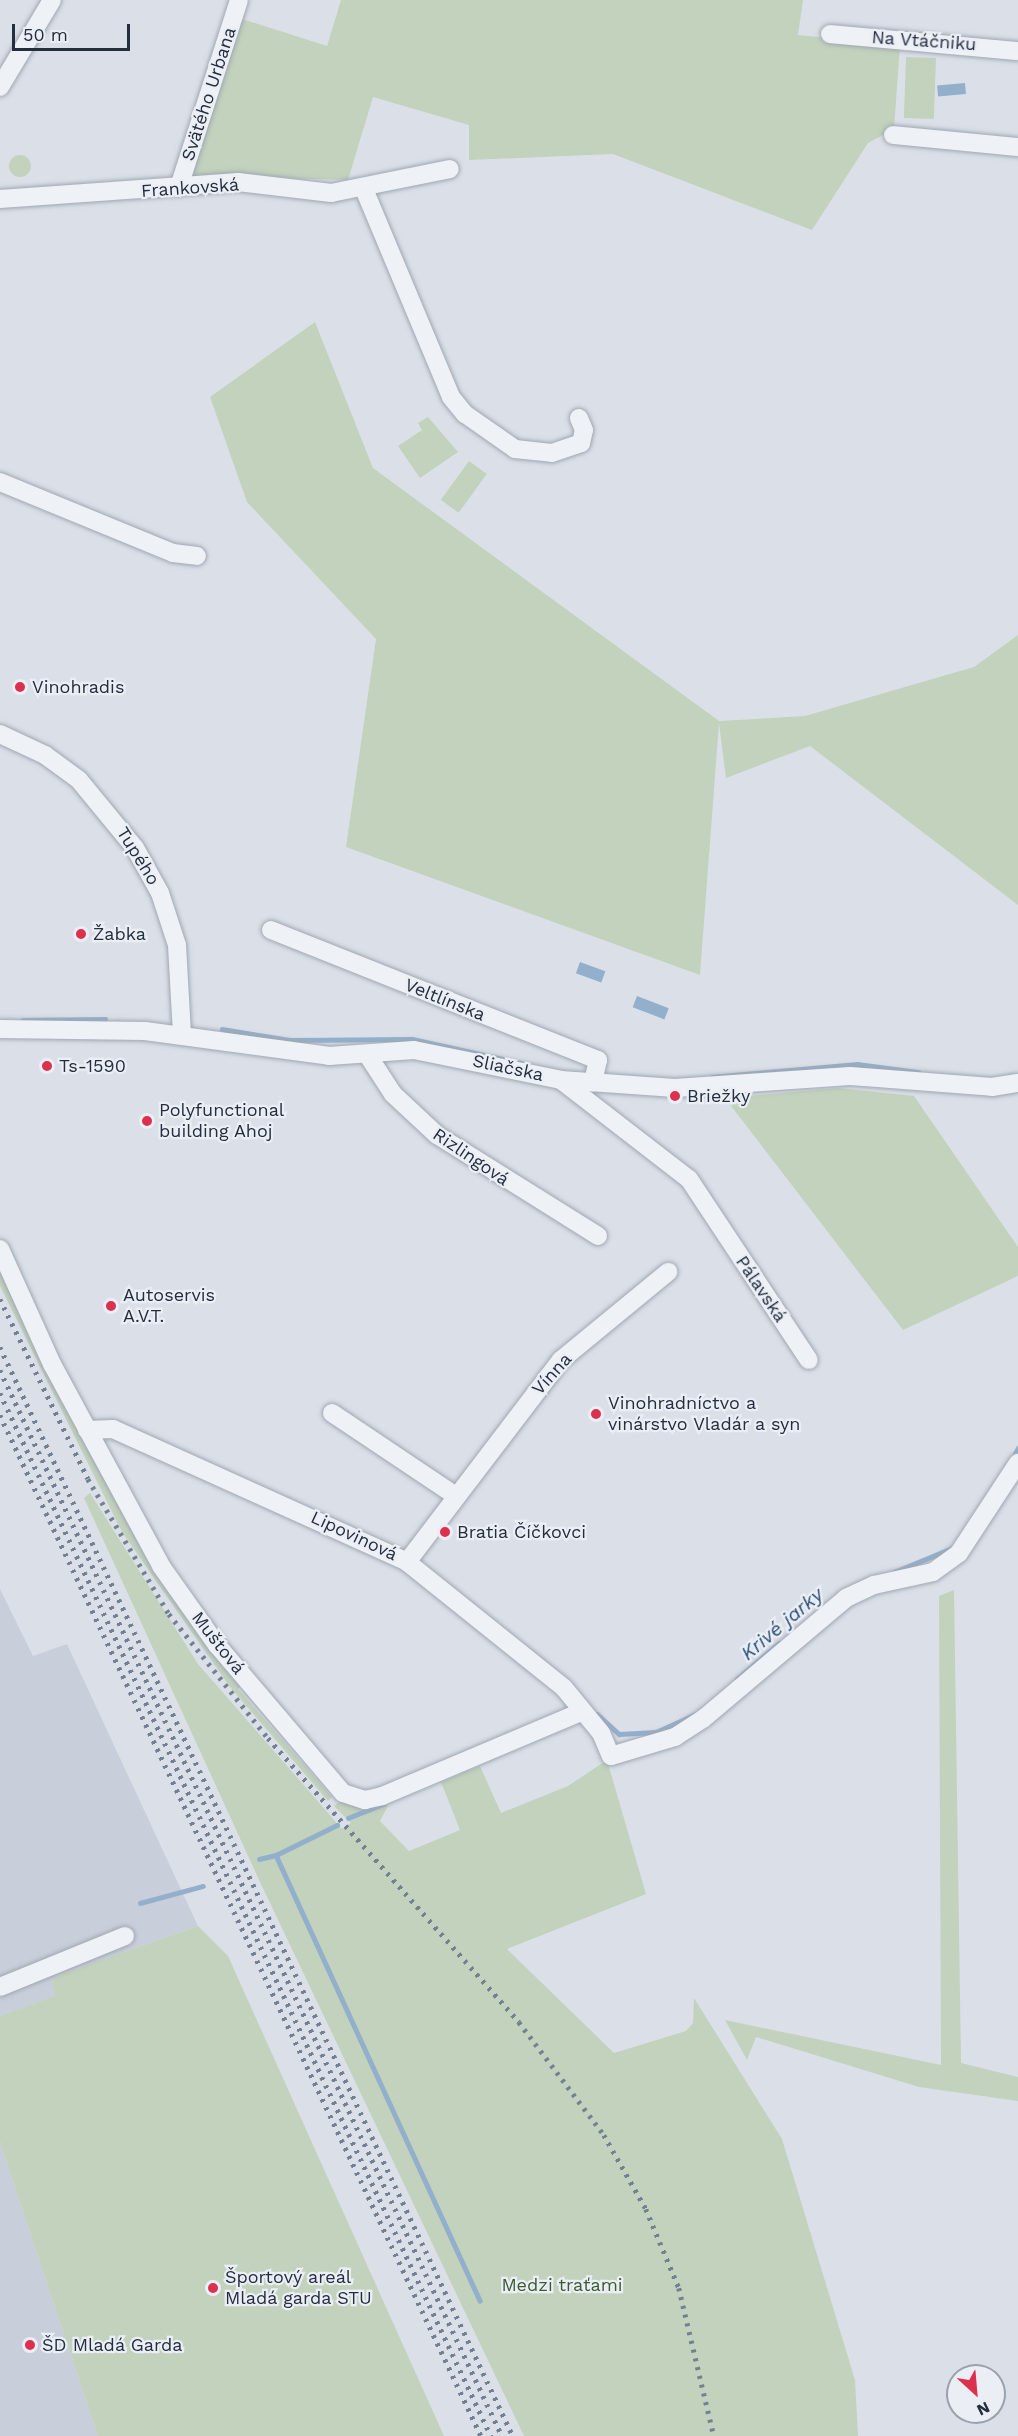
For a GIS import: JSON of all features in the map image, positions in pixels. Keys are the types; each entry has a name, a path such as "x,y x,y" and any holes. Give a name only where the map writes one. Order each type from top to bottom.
{"street":[{"path":"0,87 52,0"},
{"name":"Svätého Urbana","path":"179,187 239,0"},
{"name":"Na Vtáčniku","path":"830,34 1018,51"},
{"path":"893,135 1018,147"},
{"name":"Frankovská","path":"0,199 238,182 331,193 364,189 450,169"},
{"path":"364,189 451,397 465,414 515,449 552,453 581,443 584,430 579,418"},
{"path":"0,482 173,553 197,556"},
{"name":"Tupého","path":"0,734 45,755 79,780 135,848 160,893 177,945 182,1035"},
{"name":"Veltlínska","path":"271,930 598,1060 593,1082"},
{"name":"Sliačska","path":"0,1029 182,1035 292,1053 367,1054 414,1050 561,1080 675,1089 850,1076 992,1087 1018,1083"},
{"name":"Rizlingová","path":"367,1054 393,1094 437,1135 598,1236"},
{"name":"Pálavská","path":"561,1080 688,1179 809,1360"},
{"name":"Muštová","path":"0,1249 87,1430 182,1597 343,1793 366,1800 382,1796 581,1712"},
{"name":"Vínna","path":"407,1562 561,1360 668,1272"},
{"path":"332,1413 456,1496"},
{"name":"Lipovinová","path":"87,1430 112,1429 407,1562 527,1655 601,1733 611,1756 675,1737 703,1719 846,1598 874,1585 933,1572 959,1553 1018,1464"},
{"path":"0,1987 125,1936"}],"shaded area":[{"path":"0,1589 33,1656 67,1644 198,1926 59,1975 56,1996 0,2016"},
{"path":"0,2142 98,2436 0,2436"}],"green space":[{"path":"341,0 803,0 798,35 900,45 894,129 868,143 812,230 613,154 469,160 469,125 373,97 348,180 190,176 242,19 327,46"},
{"path":"906,57 936,58 934,119 904,118"},
{"path":"20,155 28,158 31,166 28,174 20,177 12,174 9,166 12,158"},
{"path":"315,322 373,468 719,721 805,716 974,667 1018,635 1018,905 810,746 726,778 719,723 700,975 346,847 376,639 247,502 210,397"},
{"path":"428,417 458,452 420,478 398,446 422,430 418,423"},
{"path":"469,461 487,474 459,513 441,500"},
{"path":"838,1088 914,1096 1018,1247 1018,1276 903,1330 725,1098"},
{"path":"0,1264 75,1421 244,1684 238,1689 332,1797 328,1801 230,1687 122,1532 0,1286"},
{"name":"Medzi traťami","path":"90,1493 198,1664 342,1829 351,1823 334,1806 344,1798 379,1800 388,1806 380,1821 409,1851 460,1830 441,1782 480,1766 501,1813 568,1786 607,1760 646,1894 507,1949 614,2053 686,2031 693,2023 694,1998 782,2139 855,2380 858,2436 524,2436 260,1882 84,1498"},
{"path":"954,1590 961,2063 1018,2077 1018,2101 919,2087 756,2037 747,2060 725,2020 941,2065 939,1596"},
{"name":"Športový areál Mladá garda STU","path":"198,1926 228,1956 444,2436 98,2436 0,2142 0,2016 55,1996 52,1983 59,1975"}],"water":[{"path":"965,83 966,94 938,96 937,85"},
{"path":"580,962 605,971 601,983 576,973"},
{"path":"637,996 669,1008 664,1019 633,1007"}],"waterway":[{"path":"23,1020 105,1019"},
{"path":"222,1029 289,1040 412,1039 521,1063"},
{"path":"712,1077 857,1064 918,1072"},
{"name":"Krivé jarky","path":"1012,1459 1018,1448"},
{"name":"Krivé jarky","path":"894,1572 950,1549"},
{"name":"Krivé jarky","path":"737,1679 779,1643"},
{"name":"Krivé jarky","path":"597,1714 619,1734 656,1732 694,1715"},
{"name":"Krivé jarky","path":"348,1818 383,1804"},
{"path":"276,1855 337,1825"},
{"path":"259,1859 276,1855 480,2301"},
{"path":"140,1903 203,1886"}],"railway":[{"path":"0,1299 88,1479 169,1614 268,1738 519,2022 604,2135 646,2209 679,2288 714,2436"},
{"path":"0,1347 513,2436"},
{"path":"0,1370 502,2436"},
{"path":"0,1393 491,2436"},
{"path":"0,1415 481,2436"}],"place":[{"name":"Vinohradis","path":"20,687"},
{"name":"Žabka","path":"81,934"},
{"name":"Ts-1590","path":"47,1066"},
{"name":"Briežky","path":"675,1096"},
{"name":"Polyfunctional building Ahoj","path":"147,1121"},
{"name":"Autoservis A.V.T.","path":"111,1306"},
{"name":"Vinohradníctvo a vinárstvo Vladár a syn","path":"596,1414"},
{"name":"Bratia Číčkovci","path":"445,1532"},
{"name":"Športový areál Mladá garda STU","path":"213,2288"},
{"name":"ŠD Mladá Garda","path":"30,2345"}]}
